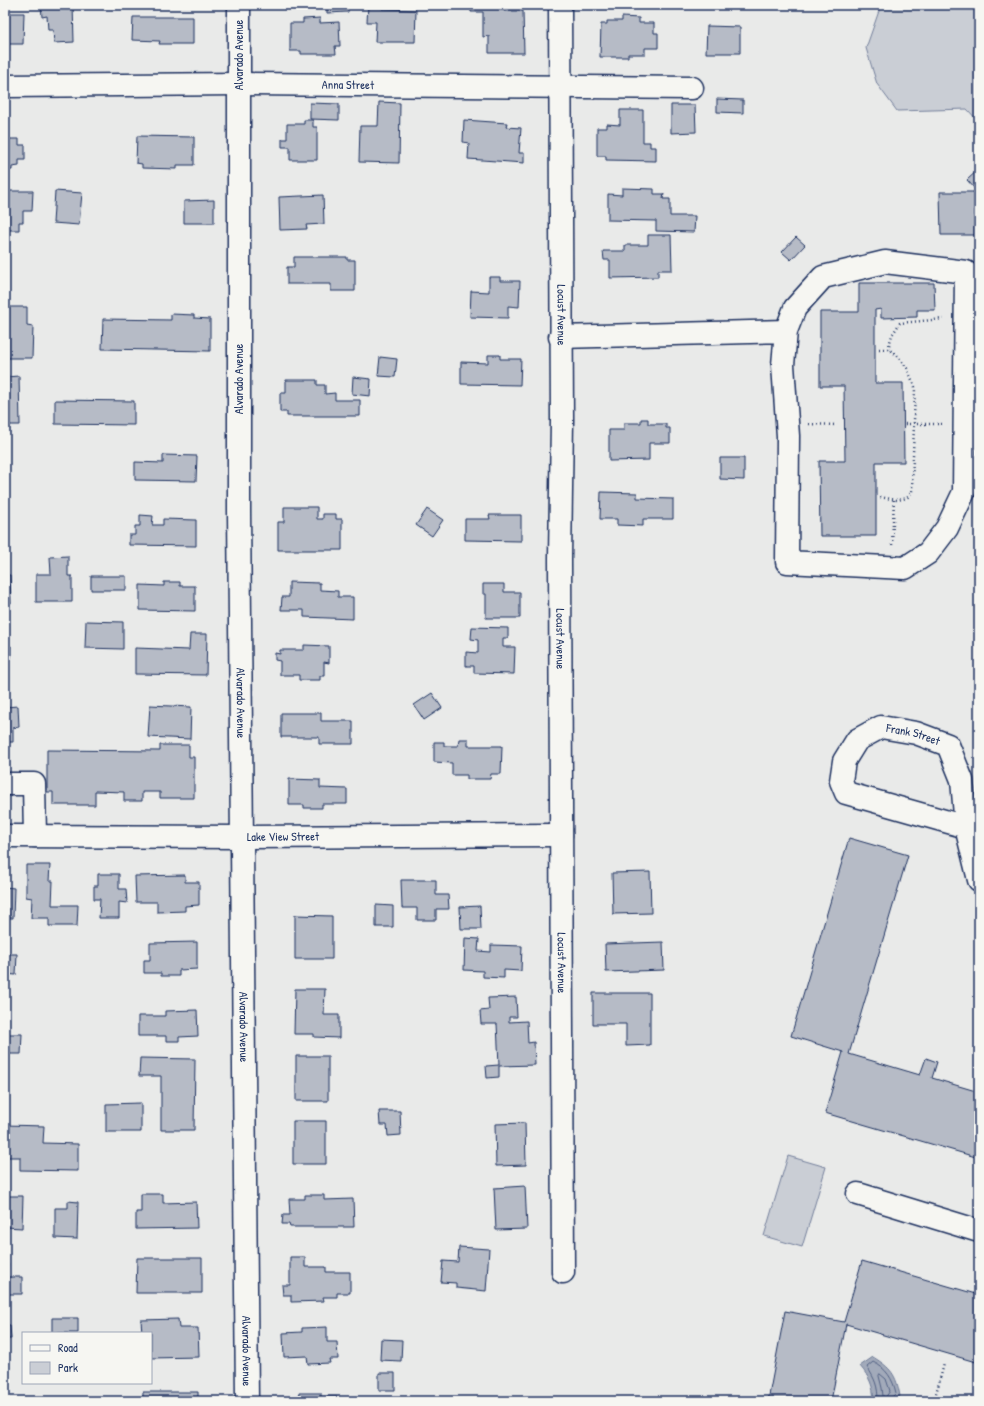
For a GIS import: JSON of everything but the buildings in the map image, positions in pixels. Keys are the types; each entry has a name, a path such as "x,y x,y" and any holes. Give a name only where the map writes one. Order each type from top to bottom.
{"street":[{"name":"Alvarado Avenue","path":"239,5 239,510 244,1208 247,1401"},
{"name":"Locust Avenue","path":"560,5 560,337 562,420 560,560 564,1272"},
{"name":"Anna Street","path":"5,86 239,84 692,88"},
{"path":"885,262 966,272 964,492 947,528 928,553 904,568 787,562 788,436 783,365 786,331 796,308 823,277 885,262"},
{"path":"560,337 786,331"},
{"name":"Frank Street","path":"966,827 846,793 841,781 844,761 857,740 881,728 916,733 948,745 962,780 966,827 979,880"},
{"path":"5,784 34,784 35,836"},
{"name":"Lake View Street","path":"5,836 242,837 561,835"},
{"path":"858,1194 979,1232"}],"path":[{"path":"888,349 892,335 900,323 965,316"},
{"path":"879,349 888,349 897,356 907,368 915,387 912,492 907,498 894,500 880,497"},
{"path":"905,424 965,425"},
{"path":"891,567 894,500"},
{"path":"941,1401 935,1399 944,1364"}],"green space":[{"path":"878,5 979,5 979,122 967,109 897,111 877,84 866,48 879,11"},
{"path":"788,1156 826,1167 802,1247 764,1236"}],"water":[{"path":"873,1357 892,1372 897,1382 900,1396 893,1401 874,1401 873,1390 870,1382 860,1366"}]}
